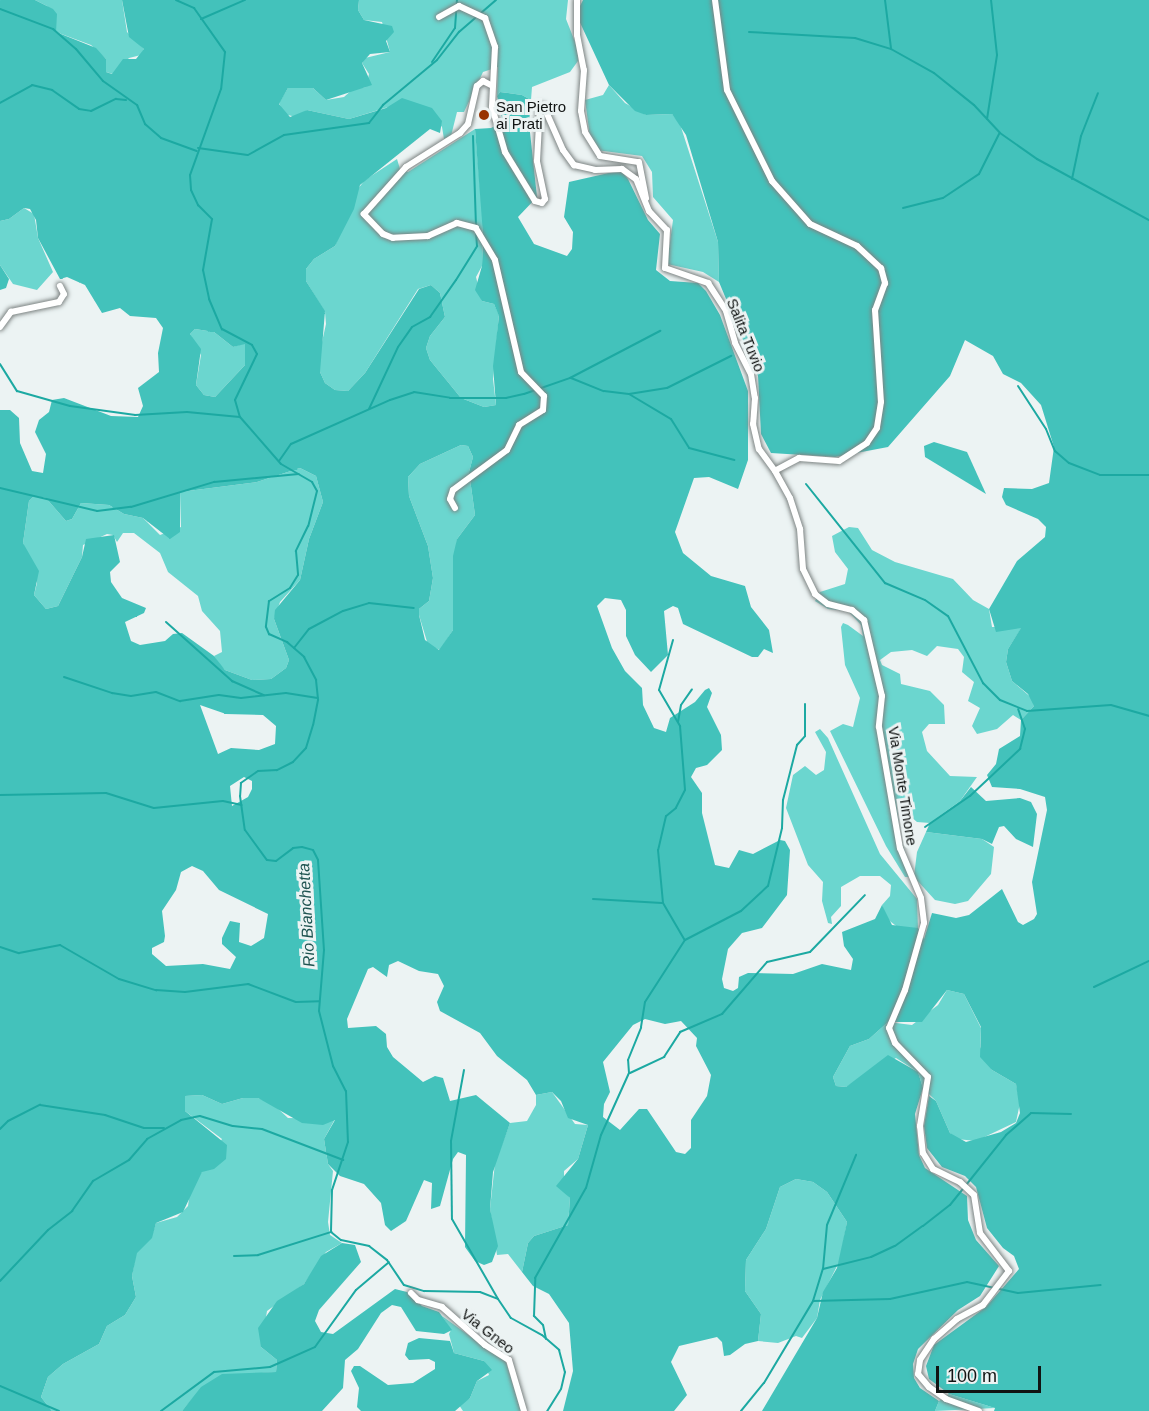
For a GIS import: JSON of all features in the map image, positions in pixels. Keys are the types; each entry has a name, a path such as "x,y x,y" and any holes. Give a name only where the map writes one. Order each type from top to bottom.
{"street":[{"path":"577,0 577,35 584,70 581,111 585,132 600,156 639,162 645,179 645,202"},
{"path":"715,0 727,90 772,181 810,224 857,246 881,268 885,283 875,310 881,402 877,428 867,443 839,461 799,459 775,471"},
{"path":"439,17 459,6 485,18 495,47 491,85 492,106 505,152 535,201 542,203 545,199 537,161 537,111 542,106 573,164 588,169 628,171 636,179 645,202"},
{"path":"455,508 450,499 453,490 507,450 519,425 543,410 544,396 527,382 519,367 495,260 476,228 457,223 432,235 393,238 383,234 364,214 406,167 460,134 468,124 477,86 483,81 491,85"},
{"name":"Salita Tuvio","path":"645,202 652,215 668,230 664,268 708,282 726,311 735,343 751,374 755,398 753,424 759,449 775,471"},
{"path":"0,327 11,312 59,302 64,294 60,286"},
{"name":"Via Monte Timone","path":"775,471 790,498 800,529 803,569 815,594 828,604 852,610 864,620 882,696 879,727 900,848 921,898 924,923 905,990 889,1028 895,1043 928,1077 920,1126 923,1153 933,1169 960,1182 974,1195 980,1233 1009,1270 983,1305 957,1319 934,1339 920,1360 918,1374 929,1387 946,1399 980,1411"},
{"name":"Via Gneo","path":"411,1293 418,1300 442,1307 485,1345 509,1360 525,1411"}],"shaded area":[{"path":"0,0 35,0 53,9 57,14 56,32 96,48 106,59 106,72 112,74 123,59 136,59 144,49 129,37 122,0 359,0 358,10 364,20 392,26 394,32 386,41 390,52 370,54 362,63 372,85 326,100 313,88 288,88 279,104 290,117 307,110 349,119 386,108 402,98 432,108 442,121 440,133 430,129 360,185 354,209 335,246 314,259 306,269 306,281 325,311 320,372 325,383 335,390 348,391 365,373 419,289 431,285 440,293 445,317 430,336 426,348 430,360 461,398 484,407 496,405 493,366 499,316 494,304 482,301 475,290 482,266 483,234 475,129 491,128 503,122 497,96 500,92 522,95 531,100 529,123 537,197 518,217 534,244 567,256 572,249 573,232 564,217 569,182 622,172 628,179 648,220 660,234 656,270 670,281 698,283 706,291 720,315 748,391 748,460 738,489 709,477 694,478 675,532 683,553 711,576 745,586 751,607 769,630 773,653 764,649 758,657 752,657 683,624 678,608 673,606 664,611 668,655 651,672 635,655 626,636 626,610 621,600 605,598 597,606 612,648 625,671 642,688 643,705 654,728 666,732 670,718 695,702 705,690 709,688 712,693 707,707 721,735 722,750 707,765 696,768 691,777 702,793 702,813 715,865 729,868 739,850 753,854 780,840 785,841 790,850 787,895 762,928 742,933 728,949 722,979 724,988 733,991 738,988 739,977 748,973 793,974 822,964 851,970 853,959 844,946 842,932 875,919 882,905 892,925 918,928 924,939 932,913 956,918 969,915 1002,889 1018,922 1023,925 1034,919 1037,914 1032,882 1047,810 1045,797 1020,789 992,787 987,775 996,764 999,749 1020,736 1021,720 1034,706 1028,694 1012,681 1006,662 1008,649 1021,628 996,632 989,609 1017,561 1045,537 1046,527 1038,519 1006,505 1002,497 1004,488 1032,489 1049,483 1054,447 1041,405 1021,383 1003,374 993,356 965,340 950,376 888,447 835,457 771,453 761,434 758,376 719,282 718,242 686,135 672,114 646,115 635,111 609,85 576,14 583,0 1149,0 1149,1411 994,1411 995,1408 949,1394 929,1379 926,1366 934,1345 986,1307 1019,1269 1014,1256 1003,1248 987,1228 976,1187 965,1176 942,1167 927,1148 924,1126 929,1096 936,1101 950,1133 966,1142 1001,1132 1016,1123 1020,1113 1016,1084 992,1070 980,1057 981,1027 964,994 947,990 922,1022 888,1022 869,1039 850,1046 833,1077 836,1086 846,1087 888,1055 918,1072 923,1088 915,1114 919,1155 925,1168 967,1196 968,1220 976,1240 999,1266 980,1296 958,1310 918,1349 913,1364 914,1378 920,1388 939,1401 935,1411 762,1411 817,1318 823,1292 837,1268 847,1222 827,1192 813,1182 796,1179 780,1187 766,1229 746,1260 745,1291 761,1314 758,1341 745,1344 730,1355 724,1356 722,1342 717,1337 679,1346 671,1362 687,1395 674,1411 563,1411 573,1371 569,1323 549,1294 533,1286 522,1272 528,1243 534,1236 568,1225 570,1198 556,1186 578,1159 588,1125 568,1118 561,1101 552,1092 536,1095 527,1080 497,1056 480,1033 440,1011 437,1002 444,986 438,974 419,971 398,961 389,965 387,977 373,967 368,969 347,1019 348,1028 376,1026 386,1034 387,1047 393,1057 423,1082 435,1076 443,1078 450,1101 476,1095 510,1123 493,1172 490,1209 498,1246 492,1262 484,1265 475,1261 465,1247 466,1155 458,1152 453,1159 440,1206 431,1209 432,1183 424,1180 406,1221 391,1231 385,1225 381,1203 364,1184 340,1176 328,1164 324,1139 335,1120 323,1125 302,1123 258,1098 243,1098 222,1104 202,1095 185,1096 185,1111 227,1145 226,1159 214,1169 202,1172 183,1212 156,1223 152,1238 137,1253 132,1276 136,1297 125,1315 107,1326 99,1344 63,1364 48,1377 41,1397 52,1411 0,1411 0,410 10,410 19,418 20,443 32,471 43,473 46,454 35,432 39,420 49,412 52,400 64,398 111,416 138,417 143,406 138,388 159,372 158,353 163,328 156,318 130,316 120,308 102,313 85,285 67,277 60,279 38,238 36,220 30,209 24,208 9,219 0,221","holes":["195,329 214,332 233,347 245,344 245,365 215,397 204,395 196,385 201,349 190,334","461,445 468,446 473,457 469,472 475,515 457,539 453,556 453,630 439,650 425,640 419,615 419,609 429,601 433,578 428,546 409,496 408,477 420,464","300,468 316,476 323,502 309,539 300,580 275,610 274,619 289,660 286,668 271,679 252,680 225,670 214,656 182,633 173,634 165,641 140,645 131,641 125,622 144,613 146,608 122,598 111,582 110,572 120,562 114,535 86,539 82,557 58,606 46,609 34,595 39,571 23,543 29,501 34,496 46,498 66,521 72,519 81,503 109,505 124,514 143,518 170,539 180,532 180,492 257,482","200,705 226,714 263,715 276,726 275,744 259,750 231,748 218,754","244,777 252,781 252,789 248,797 232,806 230,786","192,866 203,871 219,890 268,914 264,938 251,946 239,942 240,923 230,921 222,938 222,944 236,957 230,969 203,964 166,966 152,954 152,948 164,942 162,911 176,890 181,872","645,1019 665,1024 681,1021 697,1038 696,1046 711,1075 707,1096 691,1120 691,1148 685,1154 676,1152 647,1109 639,1109 620,1130 603,1117 604,1104 610,1092 603,1062 633,1025"]},
{"path":"35,0 122,0 127,32 144,49 141,55 129,58 113,74 106,72 106,59 91,45 56,32 56,20 47,6"},
{"path":"359,0 568,0 566,19 579,52 578,61 570,72 532,87 531,100 522,95 500,92 497,96 498,67 483,72 464,112 457,112 451,136 444,139 442,127 426,107 408,101 349,119 307,110 296,117 284,114 279,103 288,88 313,88 326,100 344,97 353,89 366,87 369,74 362,63 365,58 390,52 382,22 364,20 358,10"},
{"path":"609,85 625,103 646,115 672,114 680,124 718,242 719,282 703,272 667,264 673,220 653,197 652,172 642,156 596,150 590,137 585,100 603,95"},
{"path":"475,129 483,221 482,266 476,277 482,301 494,304 499,315 493,379 496,405 484,407 461,398 430,360 426,348 430,336 445,317 440,293 431,285 418,289 365,373 348,391 335,390 325,383 320,372 318,360 326,324 325,312 306,281 306,269 314,259 335,246 357,190 365,180 397,159 400,169 408,172"},
{"path":"24,208 34,214 38,238 53,272 37,290 13,284 0,265 0,221 9,219"},
{"path":"0,265 9,279 6,288 0,290"},
{"path":"195,329 214,332 233,347 245,343 245,365 215,397 204,395 196,385 201,355 190,334"},
{"path":"934,442 967,452 986,494 925,457 924,446"},
{"path":"461,445 468,446 473,457 469,472 475,515 457,539 453,630 440,650 428,645 419,615 419,609 429,601 433,578 428,546 409,496 408,477 420,464"},
{"path":"300,468 316,476 323,502 309,539 300,580 280,602 274,619 289,660 286,668 271,679 252,680 225,670 219,664 214,656 222,652 220,631 202,611 198,596 168,572 160,553 134,533 123,533 117,542 113,535 107,534 83,545 82,557 58,606 46,609 34,595 37,583 23,543 29,501 34,496 46,498 66,521 72,519 81,503 109,505 124,514 143,518 160,535 181,527 180,492 257,482"},
{"path":"849,527 858,528 872,550 895,562 953,579 973,600 989,609 992,627 1022,627 1008,649 1006,662 1012,681 1033,699 1034,706 1021,720 1013,715 997,729 977,734 972,726 980,708 968,701 974,682 962,672 964,657 958,649 937,646 927,656 912,650 891,652 880,660 882,665 900,674 901,684 930,691 944,705 945,724 929,724 922,732 927,751 950,776 977,777 960,801 930,823 917,822 909,815 906,800 896,799 901,841 914,876 917,852 926,832 982,839 994,847 991,874 968,901 955,904 935,900 914,877 905,877 886,846 830,731 843,724 853,727 860,698 845,665 841,627 843,623 863,636 861,625 848,611 828,609 815,601 820,592 845,584 848,569 835,552 832,536"},
{"path":"820,729 828,738 880,854 917,899 918,928 900,929 886,918 882,905 890,896 891,885 880,876 860,876 841,887 841,906 831,917 832,924 828,923 822,901 823,882 808,865 786,808 793,775 805,766 816,775 824,770 826,752 815,732"},
{"path":"971,787 986,801 1020,798 1031,802 1037,814 1033,847 1016,839 1004,826 999,827 992,844 982,839 926,832 930,823 960,801"},
{"path":"947,990 964,994 981,1028 980,1047 992,1070 1016,1084 1020,1103 1016,1122 976,1141 957,1139 950,1133 936,1101 923,1088 918,1072 896,1058 846,1087 836,1086 833,1077 850,1046 869,1039 888,1022 912,1025 938,1005"},
{"path":"552,1092 575,1124 588,1125 578,1159 564,1171 564,1191 570,1198 568,1225 534,1236 528,1243 522,1272 508,1254 497,1255 490,1209 495,1163 510,1123 527,1121 536,1105 536,1095"},
{"path":"202,1095 222,1104 243,1098 258,1098 273,1104 288,1118 335,1119 324,1139 328,1164 333,1171 328,1222 330,1235 342,1243 326,1252 304,1284 267,1311 261,1347 277,1360 276,1372 248,1374 193,1398 182,1411 52,1411 41,1397 48,1377 63,1364 99,1344 107,1326 125,1315 136,1297 132,1276 136,1253 151,1238 156,1223 177,1217 188,1206 190,1191 222,1139 185,1111 185,1096"},
{"path":"796,1179 813,1182 827,1192 847,1222 840,1260 820,1300 817,1318 802,1338 796,1336 778,1343 758,1341 761,1314 745,1291 746,1260 766,1229 780,1187"},
{"path":"342,1243 355,1245 361,1262 319,1310 315,1321 321,1332 333,1334 395,1289 407,1292 422,1306 439,1312 452,1330 444,1334 416,1331 401,1307 392,1305 381,1313 358,1349 345,1360 343,1388 322,1411 182,1411 201,1387 222,1374 276,1372 277,1360 261,1347 258,1328 277,1301 304,1284 321,1256"},
{"path":"442,1316 506,1362 521,1411 463,1411 459,1405 470,1398 477,1381 489,1375 484,1361 454,1353 449,1334 451,1330"},
{"path":"419,1338 450,1341 454,1353 484,1361 492,1370 477,1381 470,1398 455,1411 361,1411 357,1407 359,1388 351,1371 354,1366 360,1366 388,1385 413,1383 435,1369 435,1362 429,1359 409,1360 405,1355 408,1343"},
{"path":"949,1394 995,1408 935,1411 939,1401"}],"waterway":[{"name":"Rio Bianchetta","path":"176,0 194,8 225,52 221,89 190,175 191,190 198,205 212,219 203,270 209,299 222,329 252,345 257,354 235,400 240,417 281,464 312,482 317,491 308,526 296,551 298,575 290,588 269,601 266,627 269,634 287,642 304,657 316,680 318,700 313,725 306,748 293,762 277,770 258,771 241,783 240,796 245,830 267,860 276,861 293,848 302,847 313,850 318,860 324,950 319,1011 333,1066 346,1091 348,1142 332,1190 331,1232 341,1240 369,1246 387,1260 404,1285 424,1291 480,1292 498,1299 511,1318 542,1335 559,1350 565,1372 561,1389 547,1411"},
{"path":"201,19 245,0"},
{"path":"432,62 455,28 457,0"},
{"path":"198,148 248,155 284,135 369,123 383,105 437,60 459,32 496,0"},
{"path":"885,0 891,48"},
{"path":"987,119 997,55 991,0"},
{"path":"0,9 53,29 76,49 103,81 137,105 145,124 161,138 197,151"},
{"path":"749,32 855,38 891,49 934,73 974,105 1000,133 1037,159 1149,220"},
{"path":"0,103 32,85 52,90 79,109 91,111 116,99 126,100"},
{"path":"1072,179 1081,136 1098,93"},
{"path":"903,208 943,198 979,174 999,134"},
{"path":"473,136 476,226"},
{"path":"369,409 398,347 412,327 430,317 477,246 476,232"},
{"path":"279,461 291,444 390,400 414,392 450,398 506,398 524,394 570,378 660,331"},
{"path":"571,378 604,391 629,394 667,388 731,356"},
{"path":"0,364 17,391 70,406 135,415 187,412 240,417"},
{"path":"1018,386 1046,429 1055,451 1069,463 1100,475 1149,475"},
{"path":"629,394 671,419 689,448 734,460"},
{"path":"0,488 97,511 131,507 214,482 299,474"},
{"path":"806,484 885,583 925,600 948,616 983,683 1000,700 1027,711 1111,705 1149,716"},
{"path":"294,648 309,629 343,611 369,603 414,608"},
{"path":"166,622 232,681 264,695"},
{"path":"673,640 659,690 680,726 685,790 676,808 666,816 658,850 663,903 684,939"},
{"path":"64,677 112,693 131,696 156,692 180,701 219,695 241,698 286,693 318,698"},
{"path":"678,722 681,705 692,689"},
{"path":"546,1339 543,1325 534,1316 535,1278 586,1188 601,1135 629,1073 628,1060 641,1027 645,1002 685,940 741,911 768,886 782,828 783,800 797,745 805,736 805,704"},
{"path":"925,827 970,796 1020,749 1025,729 1018,709"},
{"path":"0,795 106,793 154,808 223,801 242,805"},
{"path":"630,1073 664,1057 680,1032 722,1014 767,962 810,952 865,895"},
{"path":"593,899 662,903"},
{"path":"0,947 19,953 60,945 119,979 156,990 185,992 248,984 296,1002 319,1001"},
{"path":"1094,987 1149,961"},
{"path":"464,1070 451,1141 452,1219 498,1299"},
{"path":"0,1129 8,1121 40,1105 105,1115 144,1128 164,1128"},
{"path":"823,1269 871,1257 895,1246 923,1226 950,1205 1006,1135 1031,1113 1071,1114"},
{"path":"0,1281 48,1230 72,1211 93,1181 129,1160 147,1139 181,1120 200,1116 233,1126 262,1129 343,1160"},
{"path":"741,1411 764,1383 813,1301 823,1269 827,1225 856,1155"},
{"path":"234,1256 258,1255 331,1232"},
{"path":"161,1411 214,1372 270,1367 315,1347 356,1290 389,1262"},
{"path":"813,1301 890,1299 967,1282 1018,1293 1101,1285"},
{"path":"0,1386 59,1411"}],"place":[{"name":"San Pietro ai Prati","path":"484,115"}]}
